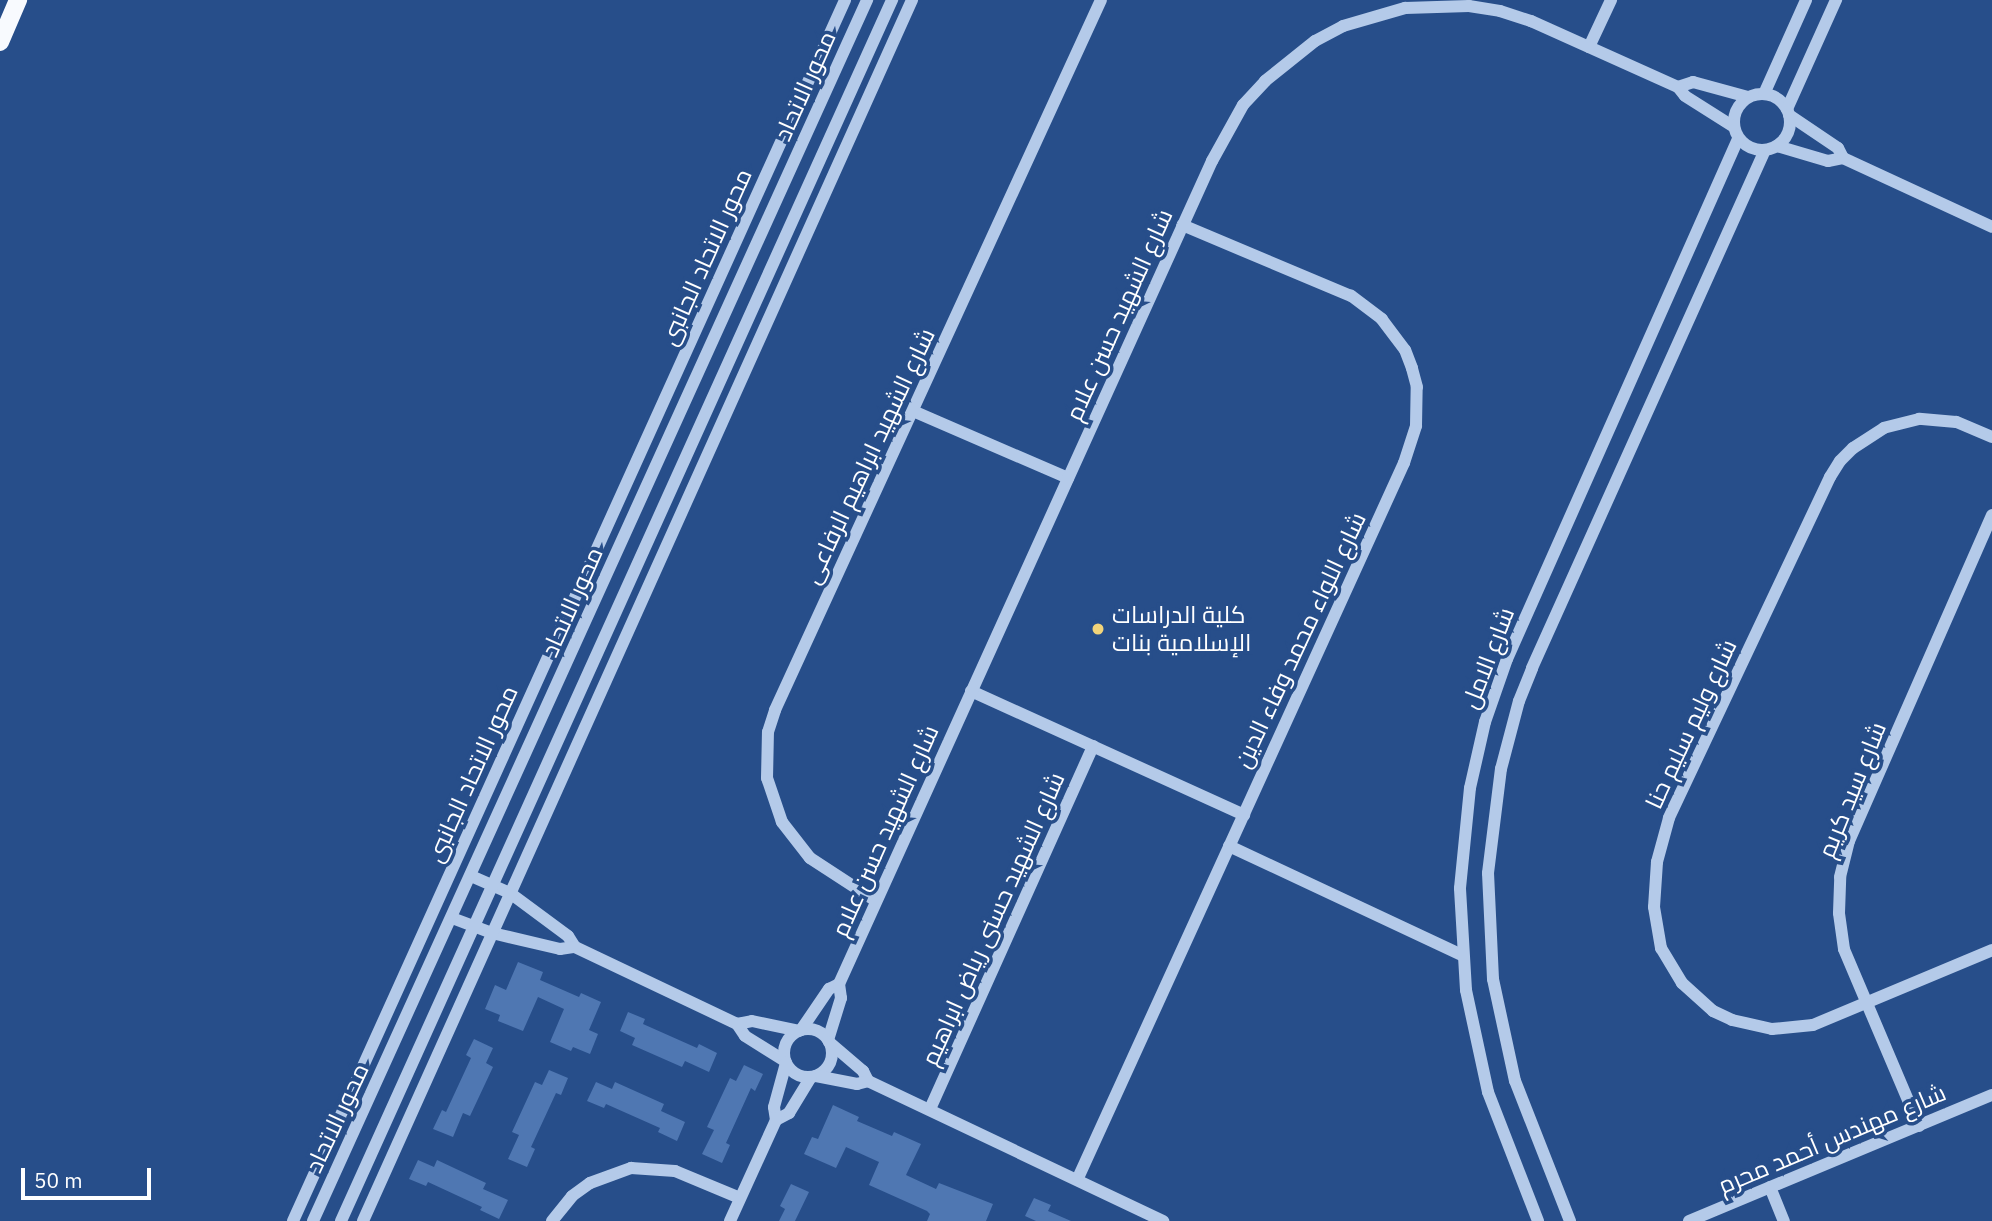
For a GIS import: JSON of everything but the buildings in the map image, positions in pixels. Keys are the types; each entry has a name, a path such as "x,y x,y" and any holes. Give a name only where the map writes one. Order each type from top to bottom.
{"main road":[{"path":"0,42 18,0"}],"street":[{"name":"محور الاتحاد الجانبى","path":"293,1221 845,0"},
{"name":"محور الاتحاد","path":"313,1221 867,0"},
{"name":"محور الاتحاد","path":"341,1221 892,0"},
{"path":"363,1221 912,0"},
{"name":"شارع الشهيد ابراهيم الرفاعى","path":"876,901 829,872 794,841 772,801 766,755 775,710 1101,0"},
{"path":"1589,47 1611,0"},
{"path":"1764,94 1806,0"},
{"path":"1771,148 1787,136 1788,112 1836,0"},
{"name":"شارع الشهيد حسن علام","path":"828,1041 841,999 839,984 1182,225 1226,132 1244,105 1289,60 1343,26 1405,8 1469,6 1500,11 1531,21 1678,87 1685,96 1736,133"},
{"name":"شارع الشهيد حسن علام","path":"1678,87 1690,81 1748,97"},
{"path":"1843,158 1838,148 1788,112 1778,98 1764,94 1748,97 1736,110 1736,133 1748,147 1771,148 1828,161 1843,158 1992,227"},
{"name":"شارع الامل","path":"1538,1221 1488,1092 1471,1024 1462,955 1460,888 1465,821 1477,755 1495,690 1736,133"},
{"name":"شارع الامل","path":"1570,1221 1526,1115 1498,1013 1488,909 1490,838 1496,792 1512,724 1532,668 1771,148"},
{"name":"شارع اللواء محمد وفاء الدين","path":"1078,1178 1412,445 1416,426 1417,387 1405,350 1382,319 1367,306 1351,296 1182,225"},
{"path":"913,411 1068,478"},
{"name":"شارع وليم سليم حنا","path":"1992,437 1956,422 1919,419 1884,428 1867,437 1840,461 1687,780 1662,840 1654,884 1656,928 1670,967 1697,998 1732,1020 1772,1029 1814,1025 1992,950"},
{"name":"شارع سيد كريم","path":"1919,1126 1850,966 1841,931 1839,895 1844,859 1992,515"},
{"path":"971,691 1244,815"},
{"name":"شارع الشهيد حسنى رياض ابراهيم","path":"930,1109 1093,746"},
{"path":"1229,846 1462,955"},
{"path":"471,876 510,893 568,936 575,947 737,1024 745,1036 785,1062 794,1073 857,1084 868,1081"},
{"path":"452,918 492,933 560,949 575,947"},
{"name":"شارع الشهيد حسن علام","path":"800,1031 827,991 839,984"},
{"path":"737,1024 752,1021 800,1031 814,1030 863,1071 868,1081 1078,1178 1163,1221"},
{"path":"730,1221 776,1120 774,1107 785,1062 786,1043 800,1031"},
{"path":"776,1120 789,1113 813,1077 830,1062 828,1041"},
{"name":"شارع مهندس أحمد محرم","path":"1689,1221 1992,1095"},
{"path":"552,1221 572,1196 590,1183 632,1168 675,1171 740,1198"},
{"path":"1770,1187 1784,1221"}],"place":[{"name":"كلية الدراسات الإسلامية بنات","path":"1098,629"}]}
